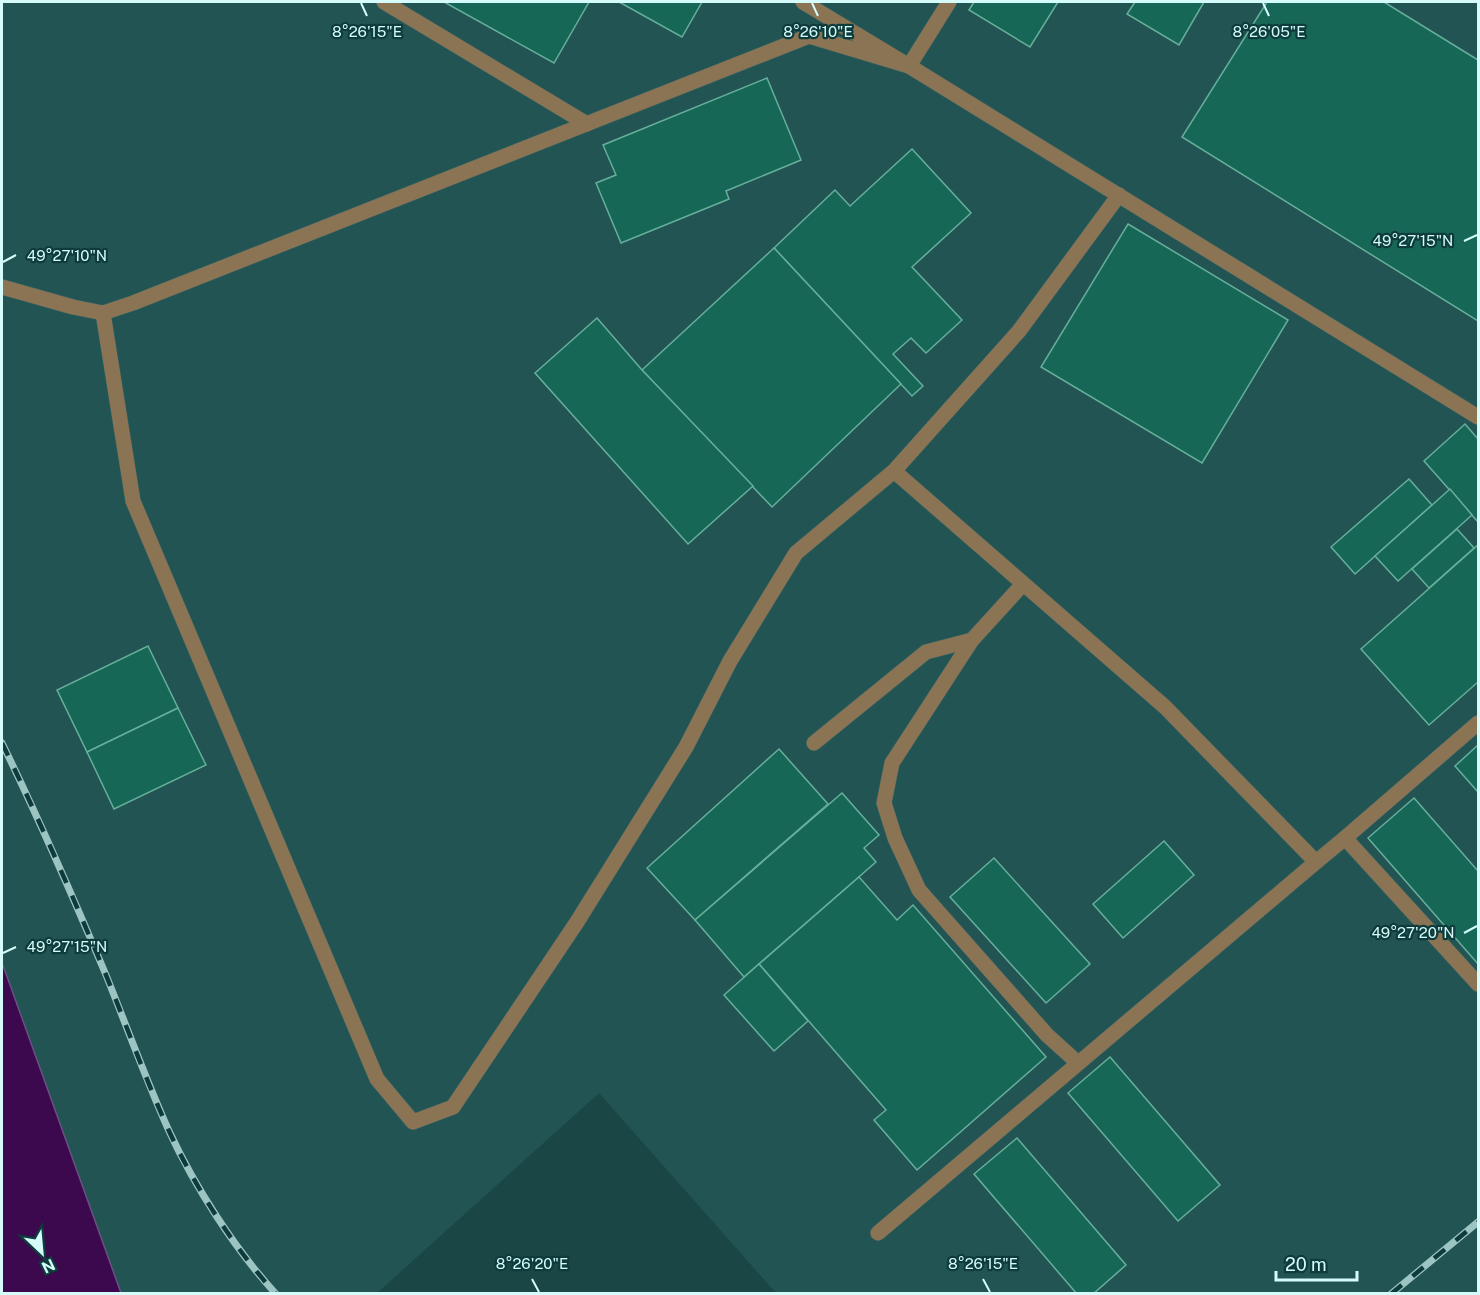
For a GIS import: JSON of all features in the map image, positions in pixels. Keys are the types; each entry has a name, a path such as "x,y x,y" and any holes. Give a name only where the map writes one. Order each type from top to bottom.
{"lane":[{"path":"384,2 587,124"},
{"path":"803,2 1479,417"},
{"path":"909,66 949,2"},
{"path":"2,287 103,313 809,36 909,66"},
{"path":"103,313 133,501 377,1079 413,1122 453,1107 577,922 686,747 730,661 796,553 894,471 1019,331 1119,195"},
{"path":"894,471 1166,707 1316,862"},
{"path":"1023,584 972,640 892,763 884,803 895,838 919,890 1047,1035 1078,1063"},
{"path":"814,742 926,652 972,640"},
{"path":"878,1233 1479,723"},
{"path":"1345,838 1479,984"}],"shaded area":[{"path":"2,2 1478,2 1478,1293 776,1293 599,1093 377,1293 121,1293 2,963"},
{"path":"2,963 5,971 121,1293 2,1293"}],"building":[{"path":"444,2 589,2 554,63"},
{"path":"619,2 702,2 682,37"},
{"path":"974,2 1058,2 1030,47 969,10"},
{"path":"1135,2 1204,2 1179,45 1127,14"},
{"path":"1267,2 1384,2 1478,60 1478,321 1182,137"},
{"path":"767,78 801,160 726,191 729,199 621,243 596,183 616,175 603,145"},
{"path":"912,149 971,213 912,267 962,320 926,353 911,338 893,354 923,386 912,396 774,248 835,190 850,206"},
{"path":"1128,224 1288,320 1202,463 1041,367"},
{"path":"774,248 901,384 772,507 642,370"},
{"path":"597,318 642,370 753,486 688,544 535,373"},
{"path":"1465,424 1478,439 1478,522 1424,461"},
{"path":"1409,479 1432,505 1355,574 1331,547"},
{"path":"1450,489 1472,515 1398,581 1375,556"},
{"path":"1457,529 1474,548 1429,588 1412,569"},
{"path":"1478,545 1478,682 1429,725 1361,649"},
{"path":"148,646 178,708 87,752 57,690"},
{"path":"178,708 206,765 114,809 87,752"},
{"path":"1478,745 1478,792 1455,766"},
{"path":"779,749 828,804 695,920 647,868"},
{"path":"842,793 879,835 864,848 876,862 744,977 695,920"},
{"path":"1414,798 1478,871 1478,964 1368,838"},
{"path":"1164,841 1194,875 1123,938 1093,904"},
{"path":"994,858 1090,964 1046,1003 950,897"},
{"path":"859,877 897,920 913,905 1046,1057 917,1170 874,1120 886,1110 759,964"},
{"path":"759,964 808,1021 774,1051 724,995"},
{"path":"1110,1057 1220,1185 1178,1221 1068,1093"},
{"path":"1017,1138 1126,1265 1093,1294 1077,1294 974,1174"}],"railway":[{"path":"2,743 81,917 152,1092 179,1152 203,1195 231,1237 276,1294"},
{"path":"1391,1294 1478,1222"}]}
